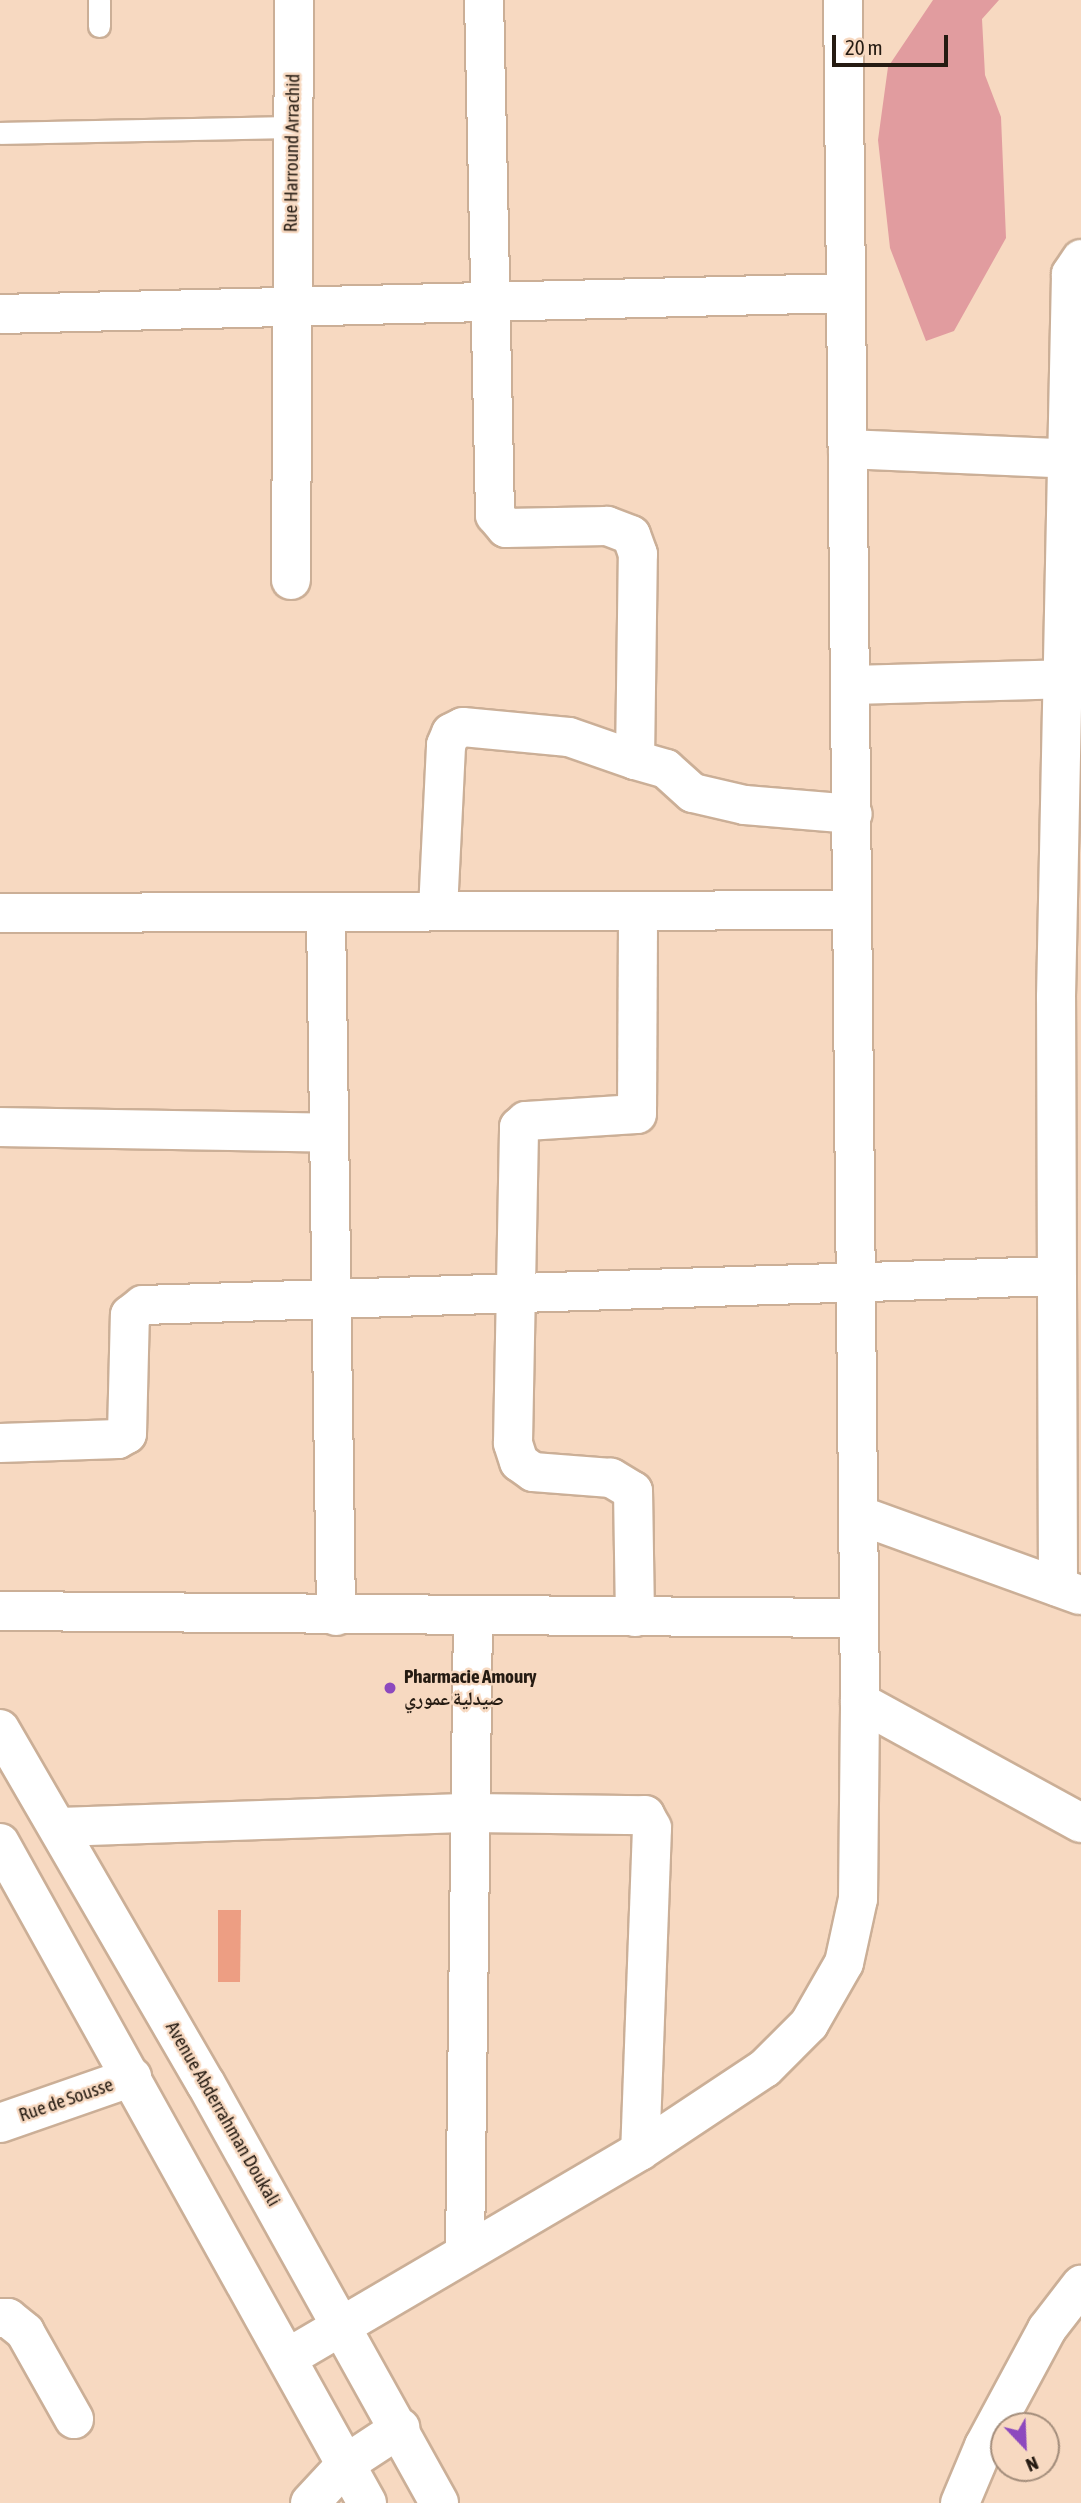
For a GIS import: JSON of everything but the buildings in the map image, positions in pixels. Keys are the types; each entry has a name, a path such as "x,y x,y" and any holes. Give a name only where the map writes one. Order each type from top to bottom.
{"street":[{"name":"Rue Harround Arrachid","path":"291,580 290,306 294,0"},
{"path":"484,0 495,515 506,528 607,526 631,535 636,546 635,760"},
{"path":"289,2357 640,2151 765,2068 809,2024 844,1963 858,1899 860,1702 852,910 853,685 845,293 843,0"},
{"path":"859,1515 1070,1591 1069,1396 1057,1276 1069,1199 1069,657 1074,459 1071,274 1081,259"},
{"path":"0,314 489,304 845,293"},
{"path":"848,449 1074,459"},
{"path":"853,685 1069,657"},
{"path":"439,911 446,745 451,733 463,727 569,737 666,769 693,793 745,805 853,814"},
{"path":"0,913 326,915 439,911 852,910"},
{"path":"635,1617 633,1491 611,1478 533,1472 515,1455 516,1297 522,1123 637,1114 638,912"},
{"path":"326,915 336,1615"},
{"path":"0,1128 328,1133"},
{"path":"0,1443 118,1439 127,1434 130,1315 137,1306 516,1297 855,1280 1057,1276"},
{"path":"0,1611 858,1618"},
{"path":"465,2252 473,1616"},
{"path":"860,1702 1081,1823"},
{"name":"Avenue Abderrahman Doukali","path":"0,1729 60,1827 400,2428 439,2503"},
{"path":"60,1827 470,1813 639,1813 650,1822 640,2151"},
{"path":"0,1843 289,2357 367,2503"},
{"name":"Rue de Sousse","path":"0,2123 132,2077"},
{"path":"960,2503 984,2446 1047,2329 1081,2285"},
{"path":"0,2318 8,2318 25,2332 74,2419"},
{"path":"310,2503 347,2463 400,2428"}],"lane":[{"path":"99,0 99,26"},
{"path":"0,133 292,127"}],"shaded area":[{"path":"933,0 999,0 982,19 985,75 1001,117 1006,238 954,331 926,341 890,248 878,140 888,67"}],"place":[{"name":"Pharmacie Amoury صيدلية عموري","path":"390,1688"}]}
